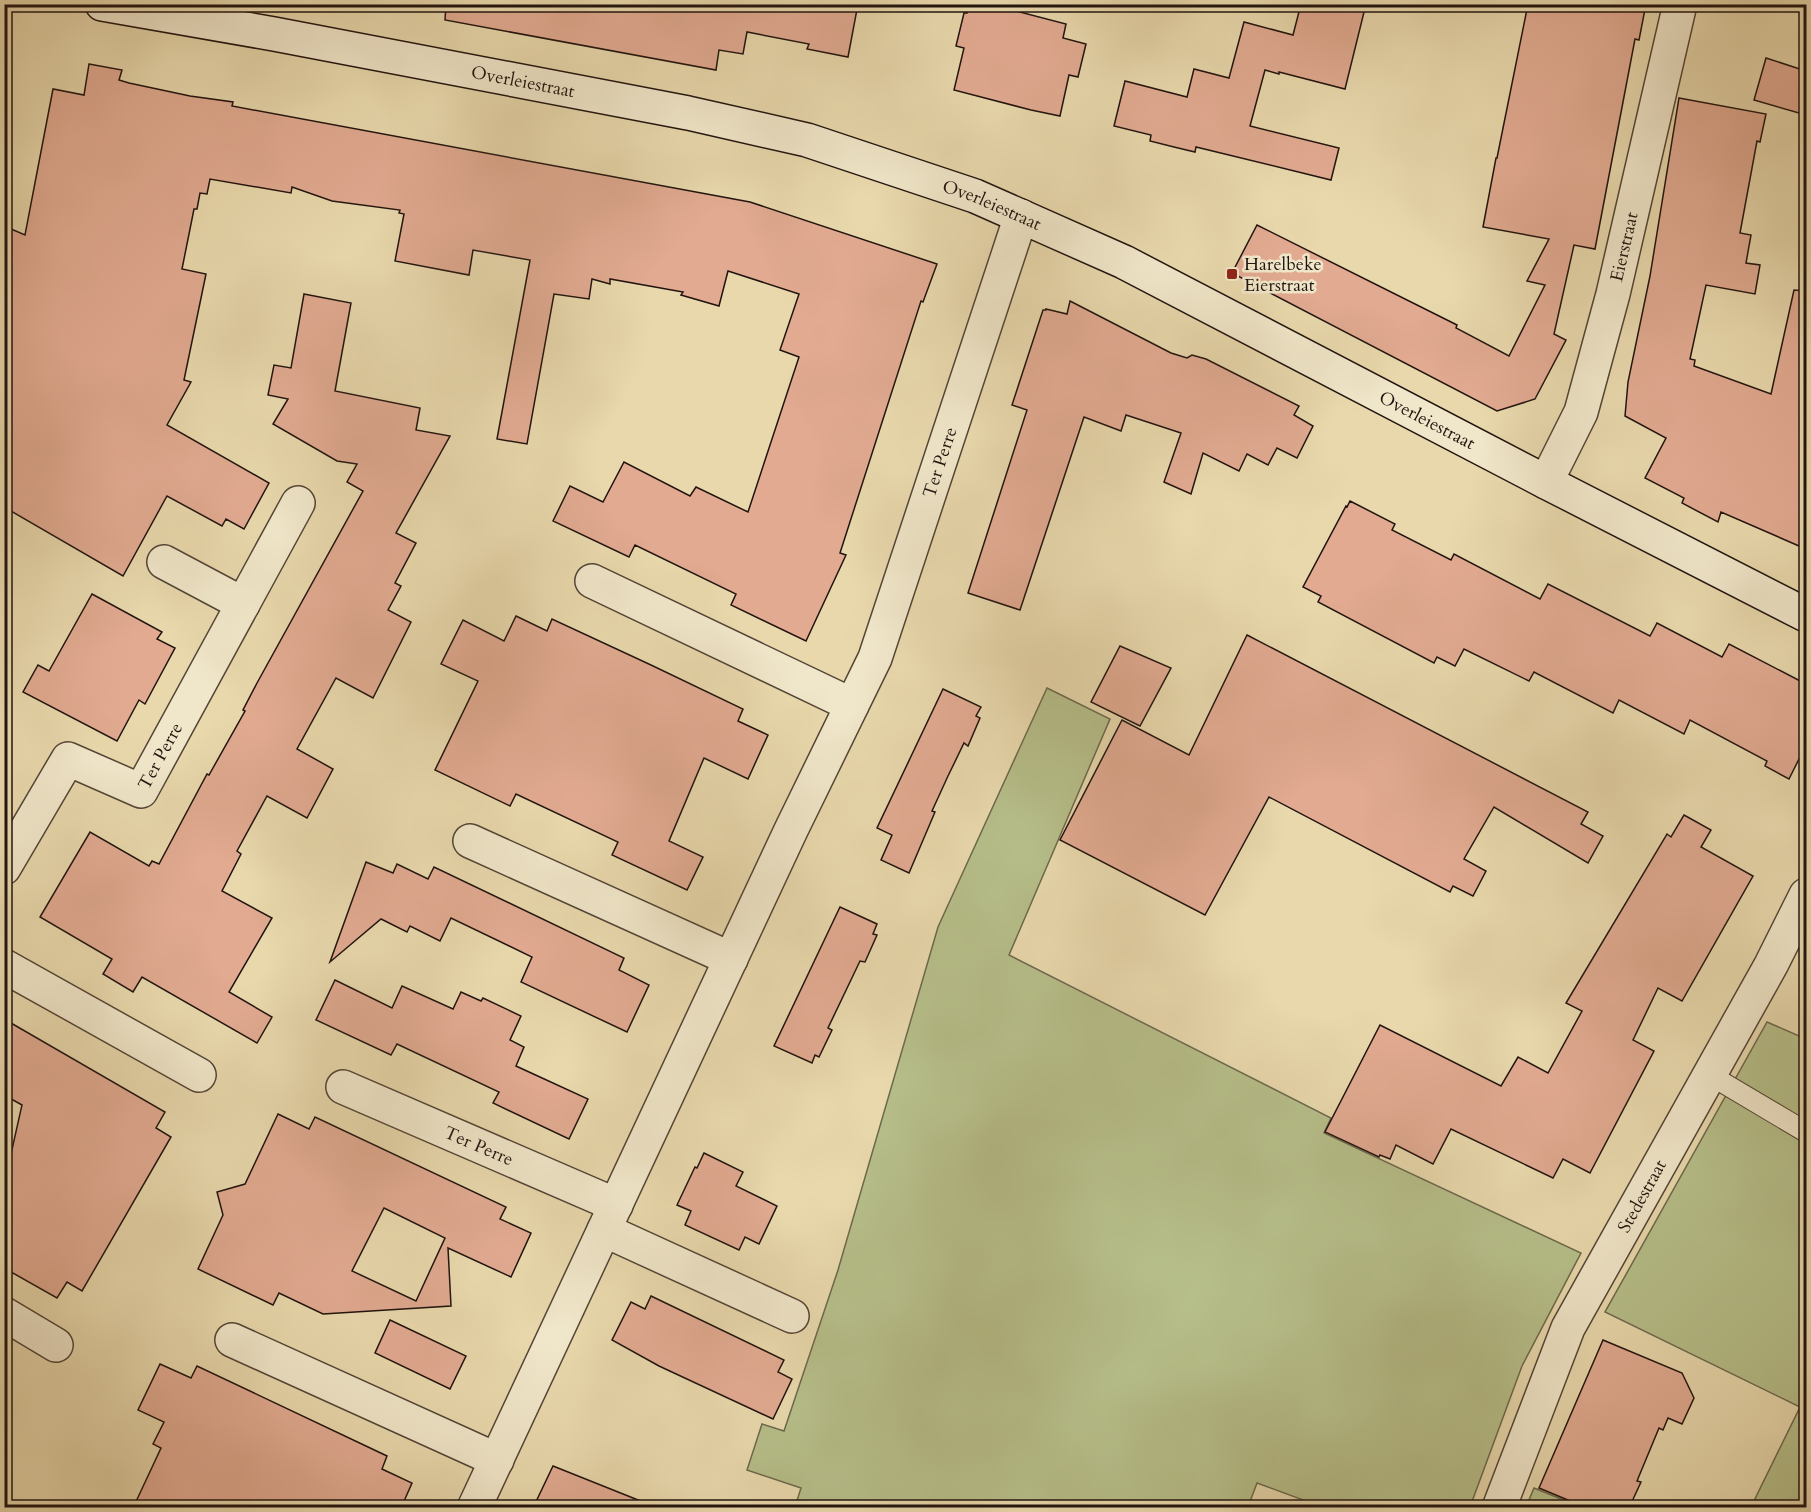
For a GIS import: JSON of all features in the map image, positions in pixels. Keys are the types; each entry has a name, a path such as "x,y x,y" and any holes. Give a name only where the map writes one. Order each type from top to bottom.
{"street":[{"name":"Overleiestraat","path":"102,4 285,36 688,113 796,137 975,196 1124,262 1806,615"},
{"name":"Eierstraat","path":"1546,482 1581,412 1613,294 1680,4"},
{"name":"Ter Perre","path":"474,1508 791,830 875,658 1021,216"},
{"name":"Ter Perre","path":"4,868 68,759 141,791 298,503"},
{"path":"164,562 243,604"},
{"path":"592,581 852,705"},
{"path":"470,841 731,958"},
{"name":"Stedestraat","path":"1498,1508 1568,1328 1772,965 1806,895"},
{"path":"4,966 199,1076"},
{"name":"Ter Perre","path":"343,1087 610,1217 792,1316"},
{"path":"4,1314 56,1345"},
{"path":"232,1340 497,1460"}],"lane":[{"path":"1710,1075 1806,1132"}],"green space":[{"path":"1047,688 1110,719 1009,955 1331,1118 1324,1133 1581,1253 1522,1366 1470,1507 1322,1507 1257,1483 1248,1507 795,1507 801,1488 747,1470 762,1424 784,1431 838,1270 938,927"},
{"path":"1767,1022 1806,1039 1806,1507 1751,1507 1800,1407 1605,1312"},
{"path":"1534,1488 1581,1507 1526,1507"}],"building":[{"path":"446,4 858,4 848,57 807,49 809,44 747,32 743,54 719,50 716,70 445,20"},
{"path":"969,4 989,4 1066,24 1063,38 1086,44 1078,77 1069,75 1060,116 954,90 964,48 956,46 964,13 967,13"},
{"path":"1301,4 1366,4 1345,89 1265,70 1250,126 1339,148 1331,180 1196,147 1195,152 1174,147 1150,141 1151,135 1114,126 1125,81 1187,97 1194,69 1229,78 1244,22 1293,35"},
{"path":"1528,4 1646,4 1639,40 1635,39 1595,249 1574,245 1554,334 1566,340 1535,399 1497,411 1232,273 1257,225 1457,325 1456,328 1509,356 1545,285 1527,281 1549,239 1483,227"},
{"path":"1766,58 1806,71 1806,115 1754,100"},
{"path":"89,64 122,70 119,80 129,83 190,96 233,102 232,106 750,202 937,264 923,302 921,301 840,553 846,555 806,641 731,605 736,594 635,545 629,557 553,521 570,486 603,502 624,462 690,496 696,487 748,512 799,357 780,350 799,294 728,271 719,306 681,295 683,292 610,279 610,284 592,279 589,299 554,294 527,444 497,439 530,260 473,250 469,275 395,261 404,214 399,213 400,210 332,201 292,187 291,193 210,179 207,194 200,193 197,209 194,209 182,269 206,274 184,380 191,382 167,425 269,483 244,529 226,519 222,526 167,496 123,576 4,507 4,226 25,235 53,89 84,95"},
{"path":"1679,98 1766,114 1760,142 1757,141 1740,233 1751,235 1746,263 1760,265 1755,294 1706,285 1690,359 1695,360 1694,366 1771,394 1794,290 1806,291 1806,549 1721,512 1718,522 1682,503 1684,498 1645,478 1666,438 1625,416 1628,382 1650,276"},
{"path":"304,294 351,303 335,391 420,408 416,430 450,436 396,533 416,543 395,583 401,586 388,610 411,622 373,698 336,678 297,749 333,769 307,818 267,796 237,851 241,854 222,891 272,918 229,992 272,1017 257,1043 142,977 133,992 103,974 112,959 40,917 90,832 149,866 152,861 159,864 207,774 209,775 245,711 243,710 257,683 363,491 347,482 357,464 337,461 273,424 288,399 268,395 274,365 291,368"},
{"path":"1070,301 1171,353 1187,358 1192,355 1206,359 1299,406 1294,415 1313,426 1297,458 1277,448 1268,465 1247,454 1239,471 1203,453 1191,494 1164,482 1181,433 1126,415 1121,431 1084,417 1020,610 968,593 1027,410 1012,405 1043,310 1067,314"},
{"path":"1350,501 1395,524 1392,530 1451,560 1454,554 1540,599 1548,584 1650,636 1657,623 1722,657 1729,644 1806,684 1806,745 1789,779 1765,766 1767,761 1690,720 1684,734 1619,700 1613,713 1534,672 1529,681 1464,649 1455,666 1437,657 1434,663 1318,602 1321,596 1303,587"},
{"path":"92,594 162,632 157,639 175,648 145,704 139,700 117,741 23,692 38,665 49,671"},
{"path":"516,616 547,631 552,619 651,665 743,709 738,721 768,735 748,779 704,758 669,841 703,857 687,890 612,855 618,842 516,794 510,806 435,770 478,681 441,664 463,620 504,641"},
{"path":"1247,635 1588,812 1581,824 1603,836 1588,863 1494,807 1464,859 1486,871 1473,896 1453,886 1450,892 1269,797 1205,915 1060,840 1122,720 1189,755"},
{"path":"1120,646 1171,668 1140,726 1091,702"},
{"path":"943,689 981,707 976,716 980,718 968,746 964,743 948,776 909,873 881,860 892,835 877,828"},
{"path":"1684,815 1711,830 1701,847 1753,876 1682,1001 1658,988 1633,1040 1654,1051 1590,1173 1563,1159 1553,1178 1451,1129 1433,1164 1396,1145 1390,1159 1380,1155 1379,1157 1325,1132 1380,1025 1501,1086 1518,1057 1548,1073 1582,1011 1566,1003 1667,834 1671,837"},
{"path":"366,862 393,873 397,864 428,879 434,867 624,958 619,970 649,985 627,1032 521,982 532,957 451,918 440,941 410,926 407,932 381,919 330,962"},
{"path":"840,907 877,924 873,934 877,935 865,962 860,961 828,1028 832,1030 819,1057 815,1055 812,1063 774,1046"},
{"path":"335,980 392,1008 402,986 453,1009 461,992 481,1001 483,998 521,1016 510,1040 524,1047 516,1066 588,1099 569,1139 493,1103 499,1092 397,1044 391,1055 316,1020"},
{"path":"4,1019 165,1112 156,1128 171,1137 82,1291 67,1282 57,1298 4,1268 4,1185 22,1105 4,1095"},
{"path":"278,1114 309,1129 315,1117 506,1207 500,1219 531,1233 511,1277 448,1248 451,1306 323,1314 279,1293 273,1305 198,1269 223,1215 217,1192 245,1184","holes":["384,1208 445,1238 416,1301 352,1271"]},
{"path":"704,1153 743,1172 736,1186 777,1206 759,1244 745,1237 739,1250 685,1225 691,1211 677,1205"},
{"path":"651,1296 784,1360 778,1372 792,1379 773,1419 659,1366 612,1340 631,1302 645,1309"},
{"path":"390,1320 466,1356 450,1389 375,1353"},
{"path":"1603,1340 1682,1373 1694,1398 1682,1424 1668,1418 1663,1430 1659,1428 1637,1481 1641,1482 1629,1508 1587,1508 1539,1488"},
{"path":"160,1364 191,1378 197,1366 387,1456 382,1469 412,1483 401,1508 133,1508 161,1448 153,1444 164,1422 138,1410"},
{"path":"553,1466 653,1506 652,1508 533,1508"}],"place":[{"name":"Harelbeke Eierstraat","path":"1232,274"}]}
